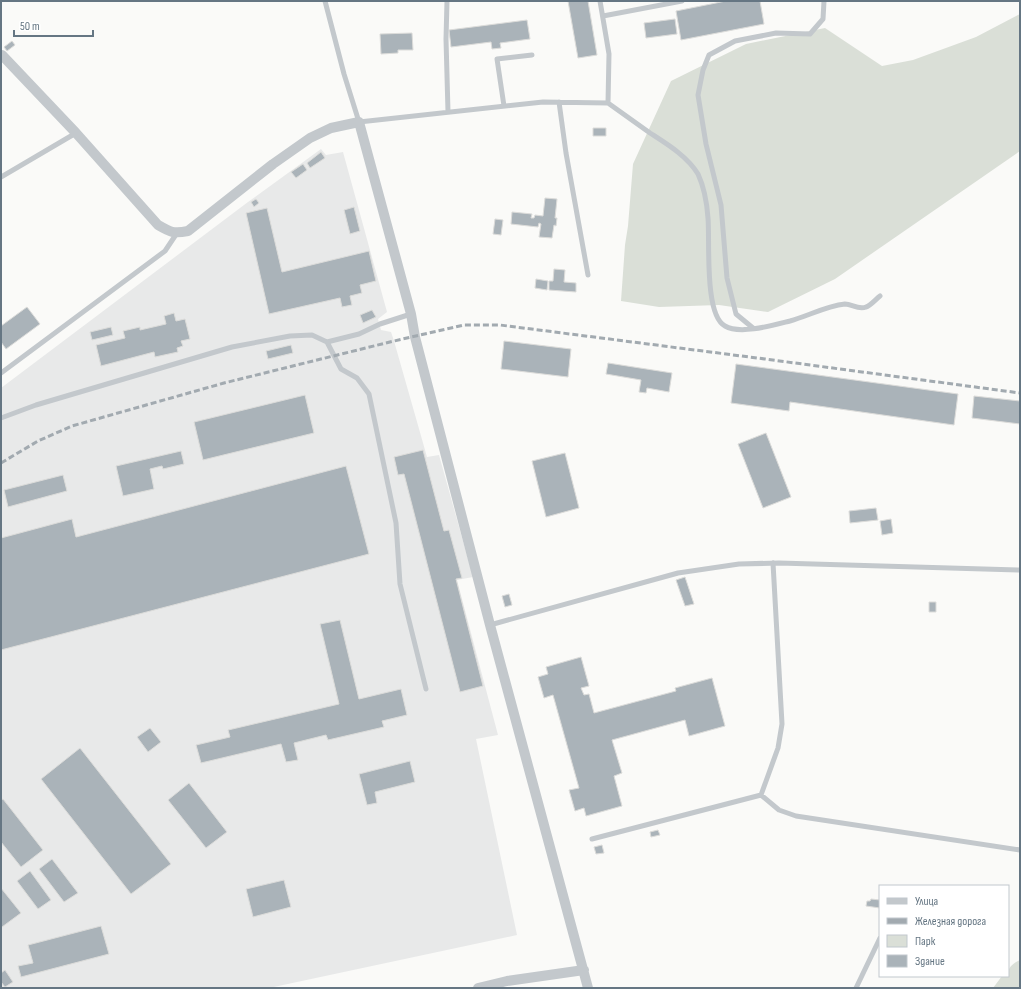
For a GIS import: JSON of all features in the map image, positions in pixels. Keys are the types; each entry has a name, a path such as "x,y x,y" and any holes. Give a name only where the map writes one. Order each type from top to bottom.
{"street":[{"path":"2,54 76,133 158,225 169,231 177,233 188,231 273,164 310,138 331,128 358,122 411,314 414,337 588,988"},
{"path":"478,988 507,981 584,970"}],"lane":[{"path":"325,1 358,122 543,102 608,103 675,150 690,164 698,175 705,195 708,217 711,296 714,312 719,322 726,327 739,329 762,328 804,317 832,307 847,304 858,308 866,307 880,296"},
{"path":"447,1 446,39 448,112"},
{"path":"600,1 609,54 608,103"},
{"path":"603,16 670,2 682,1"},
{"path":"753,328 736,314 727,278 721,205 706,144 698,95 703,70 709,55 735,41 776,33 810,34 823,19 824,1"},
{"path":"504,106 497,59 532,55"},
{"path":"559,102 566,153 588,275"},
{"path":"1,177 76,133"},
{"path":"1,373 164,250 177,233"},
{"path":"327,342 359,334 380,324 411,314"},
{"path":"1,418 36,405 232,347 290,336 312,335 327,342 341,369 357,378 370,394 396,522 400,584 426,688"},
{"path":"761,795 778,748 782,724 773,563"},
{"path":"490,625 678,573 739,564 773,563 1020,570"},
{"path":"592,839 761,795"},
{"path":"761,795 779,810 796,816 1020,850"},
{"path":"856,988 879,940"}],"shaded area":[{"path":"321,149 326,155 343,152 387,312 378,319 381,330 391,332 427,457 439,455 473,577 457,580 498,735 476,739 517,935 269,988 1,988 1,388 248,202"}],"green space":[{"path":"1020,14 1020,151 835,279 768,312 719,305 659,307 621,301 633,164 671,81 746,44 825,28 882,66 913,60 976,37"},
{"path":"1020,960 1020,988 993,988 1001,977 1009,977 1009,970"}],"building":[{"path":"568,1 588,1 597,55 578,58"},
{"path":"726,1 760,1 764,24 681,40 676,11"},
{"path":"675,19 677,34 646,38 644,23"},
{"path":"527,20 530,39 500,43 501,48 492,49 491,42 451,47 449,30"},
{"path":"412,33 413,50 398,50 398,53 381,54 380,34"},
{"path":"12,41 15,45 7,51 4,47"},
{"path":"593,128 606,128 606,136 593,136"},
{"path":"321,152 325,158 310,168 307,163"},
{"path":"303,164 307,170 296,178 291,172"},
{"path":"545,198 557,199 555,218 557,218 556,226 554,225 552,238 539,237 541,224 539,223 538,227 511,224 512,212 532,214 531,218 534,218 535,215 543,216"},
{"path":"256,199 259,203 254,207 251,202"},
{"path":"354,207 360,231 350,234 344,210"},
{"path":"267,208 282,272 369,251 376,281 360,285 362,293 350,296 352,305 342,307 340,298 269,314 246,213"},
{"path":"495,219 503,220 501,235 493,234"},
{"path":"554,269 565,270 564,282 576,283 576,292 549,290 549,281 553,281"},
{"path":"536,279 548,281 547,290 535,288"},
{"path":"27,307 40,324 6,349 1,342 1,326"},
{"path":"372,310 376,317 363,323 360,315"},
{"path":"174,313 176,321 185,319 190,339 181,341 183,346 177,348 178,352 155,357 154,352 101,366 96,345 125,338 123,331 140,327 140,330 166,324 164,316"},
{"path":"111,327 113,335 92,340 90,332"},
{"path":"504,341 571,349 568,377 501,369"},
{"path":"291,345 293,353 268,359 266,351"},
{"path":"608,363 672,373 669,392 647,388 646,393 639,392 641,380 606,374"},
{"path":"736,364 958,394 954,425 790,402 789,411 731,403"},
{"path":"305,395 314,433 203,460 194,422"},
{"path":"974,396 1020,401 1020,424 972,418"},
{"path":"766,433 791,497 763,508 738,444"},
{"path":"423,450 444,531 449,530 462,578 456,579 483,686 460,692 404,474 398,475 394,457"},
{"path":"181,451 184,464 163,469 162,466 150,469 154,489 123,496 116,466"},
{"path":"565,453 579,508 546,517 532,461"},
{"path":"346,466 369,554 1,650 1,538 72,519 76,537"},
{"path":"63,475 67,491 8,507 4,490"},
{"path":"876,508 878,520 850,523 849,511"},
{"path":"891,519 893,533 882,535 880,521"},
{"path":"685,577 694,604 685,606 676,580"},
{"path":"509,594 512,605 505,607 502,596"},
{"path":"929,602 936,602 936,612 929,612"},
{"path":"340,620 359,699 401,689 407,715 382,721 384,727 328,740 326,735 294,743 298,760 286,762 281,744 201,763 196,745 230,737 228,730 339,704 320,624"},
{"path":"581,657 589,686 581,688 584,695 589,694 594,713 676,691 675,688 712,678 725,726 689,736 685,720 612,740 622,773 614,776 622,806 586,816 584,808 575,811 569,790 579,788 553,695 544,698 538,677 548,674 546,667"},
{"path":"150,728 161,742 148,752 137,737"},
{"path":"80,748 171,864 131,894 41,779"},
{"path":"410,761 415,782 375,792 377,803 367,805 359,774"},
{"path":"189,783 227,832 206,848 168,800"},
{"path":"3,799 43,850 21,867 1,842 1,800"},
{"path":"658,830 660,835 651,837 650,832"},
{"path":"602,845 604,853 596,854 594,847"},
{"path":"52,859 78,893 64,902 39,869"},
{"path":"30,871 51,900 38,909 17,881"},
{"path":"284,880 291,907 253,917 246,889"},
{"path":"1,888 21,913 2,927 1,925"},
{"path":"871,899 879,900 879,908 866,906 867,901 870,901"},
{"path":"101,926 109,954 21,977 18,966 33,963 28,945"},
{"path":"5,970 13,982 5,987 1,982 1,973"}],"railway":[{"path":"1,463 38,441 72,426 224,383 464,325 500,325 1020,393"}]}
